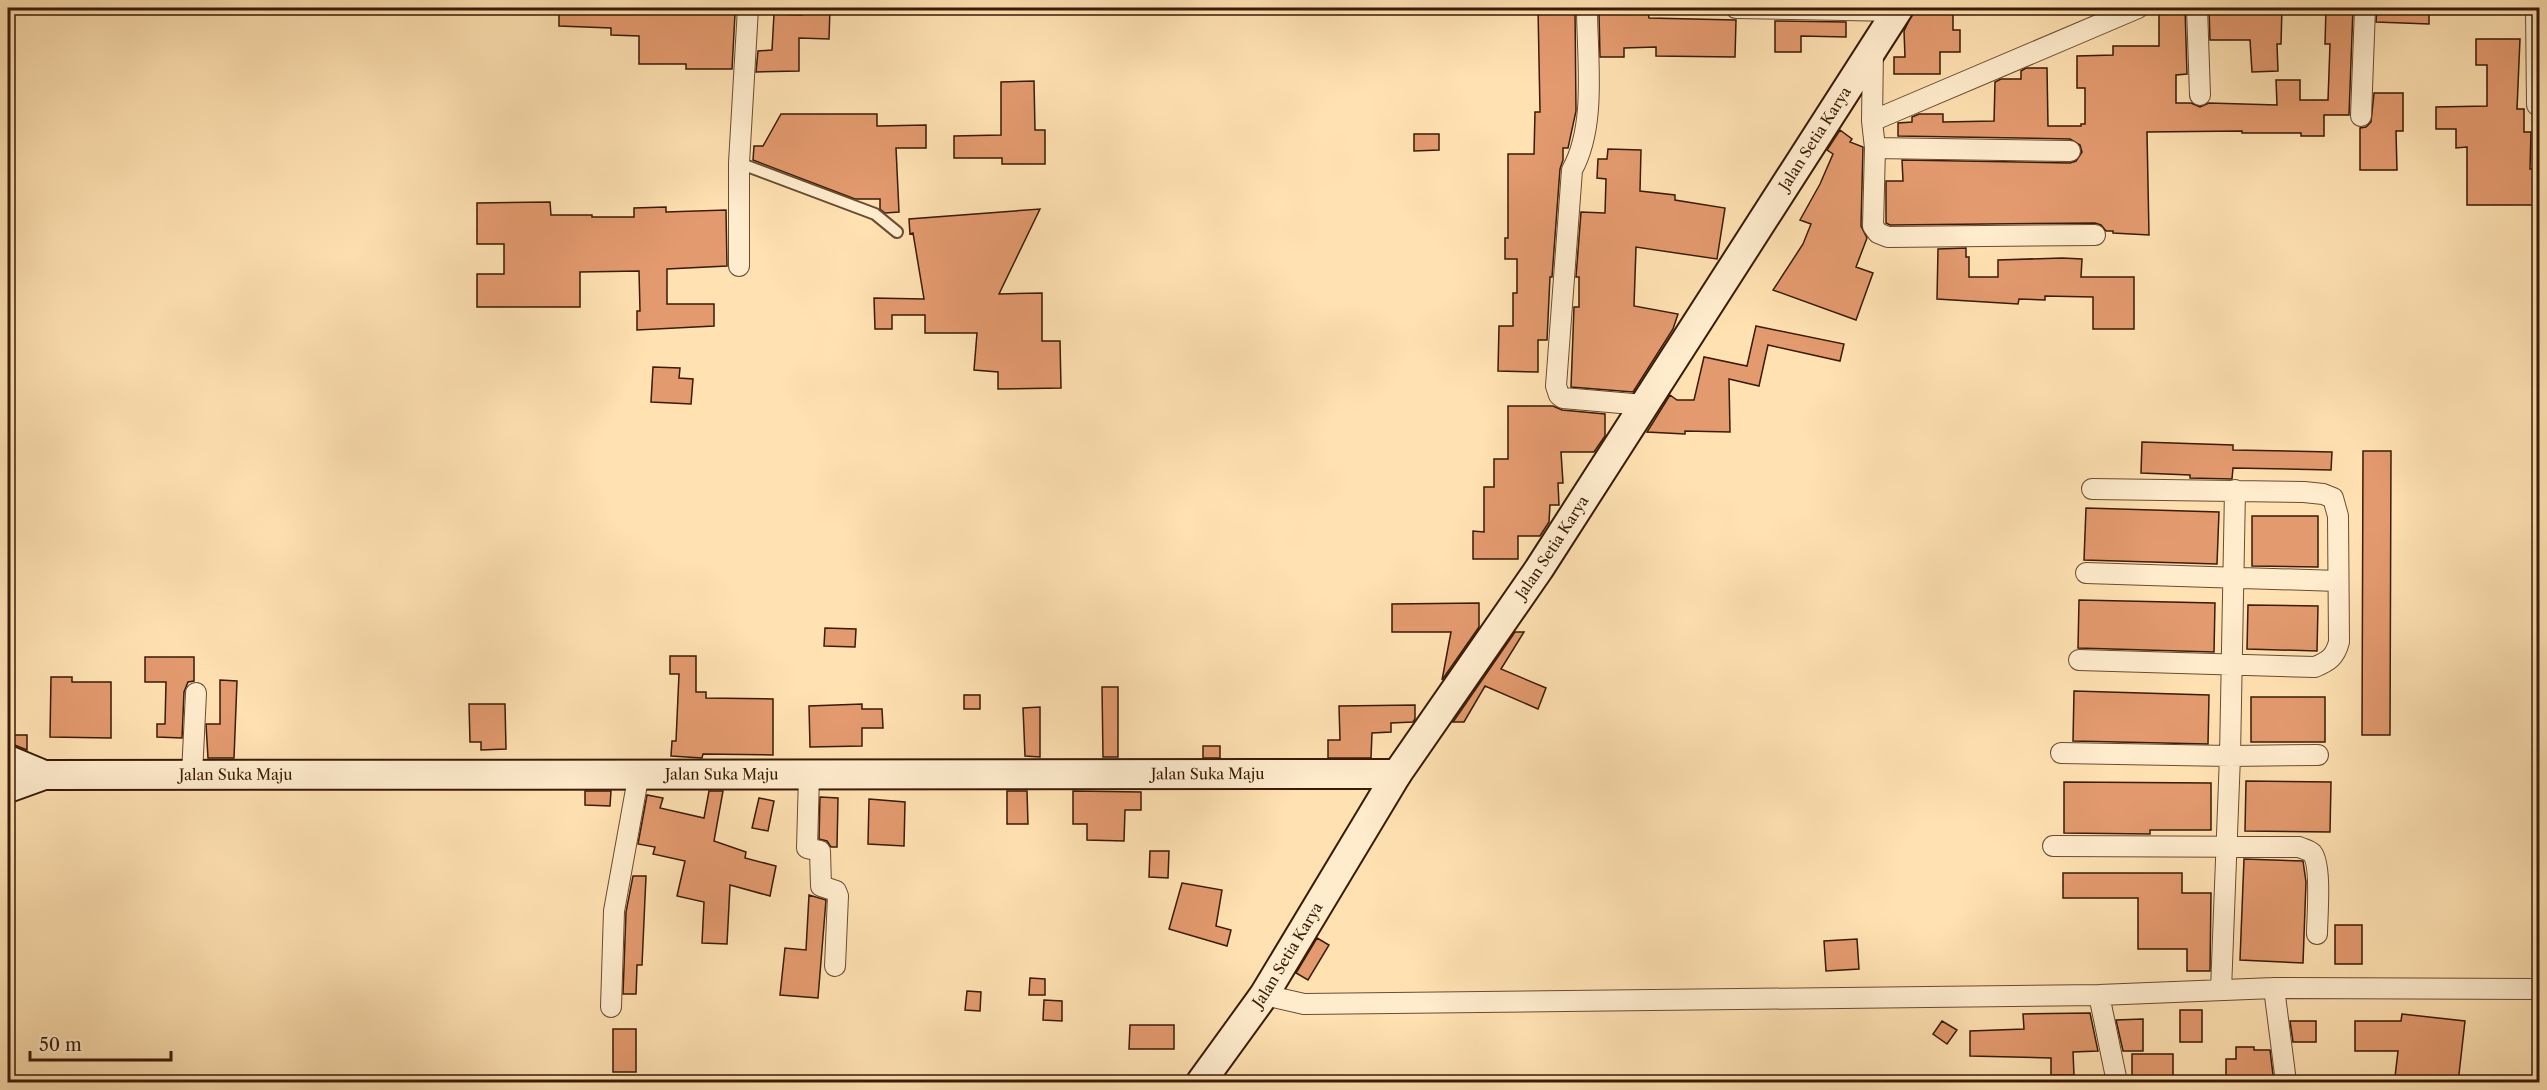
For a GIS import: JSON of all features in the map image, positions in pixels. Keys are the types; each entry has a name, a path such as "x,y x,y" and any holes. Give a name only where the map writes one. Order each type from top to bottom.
{"street":[{"path":"739,266 740,163 748,8"},
{"path":"1587,8 1588,105 1585,141 1572,170 1556,386 1559,395 1563,398 1644,405"},
{"path":"1736,8 1897,9"},
{"path":"1872,121 2096,17 2138,8"},
{"path":"2198,8 2200,95"},
{"path":"2361,116 2365,8"},
{"path":"2536,8 2537,105"},
{"name":"Jalan Setia Karya","path":"1201,1083 1285,1000 1397,774 1539,569 1897,9"},
{"path":"1873,48 1872,121 1875,148 1873,226 1878,233 1887,237 2095,236"},
{"path":"1875,148 2070,151"},
{"path":"2079,660 2315,667 2330,661 2336,653 2339,642 2338,516 2332,498 2324,494 2235,490 2092,489"},
{"path":"2221,990 2228,846 2235,490"},
{"path":"2086,573 2338,581"},
{"path":"192,774 196,693"},
{"path":"2061,753 2318,755"},
{"name":"Jalan Suka Maju","path":"8,760 44,775"},
{"path":"611,1007 614,911 639,773"},
{"name":"Jalan Suka Maju","path":"8,788 44,775 1397,774"},
{"path":"809,775 807,848 820,851 821,886 836,891 838,896 835,966"},
{"path":"2053,846 2299,847 2311,852 2317,873 2317,934"},
{"path":"1285,1000 2098,995 2274,988 2540,989"},
{"path":"2274,988 2286,1083"},
{"path":"2098,995 2117,1083"}],"lane":[{"path":"740,163 876,214 897,232"}],"building":[{"path":"559,8 596,8 595,13 735,14 732,69 686,69 686,64 639,64 639,36 611,35 611,28 559,26"},
{"path":"802,8 830,8 829,39 799,38 799,71 756,72 758,51 772,50 774,14 802,15"},
{"path":"1538,8 1575,8 1576,111 1568,148 1563,148 1552,277 1550,277 1547,340 1538,340 1538,372 1498,371 1499,326 1513,326 1513,293 1517,293 1517,259 1505,259 1505,238 1508,238 1508,154 1534,154 1535,112 1540,112"},
{"path":"1915,8 1953,8 1953,30 1960,30 1960,52 1940,52 1940,74 1894,74 1894,57 1905,57 1904,31"},
{"path":"2159,8 2185,8 2187,74 2176,75 2176,103 2191,103 2200,107 2209,103 2277,105 2276,80 2300,80 2300,100 2328,100 2330,44 2325,44 2326,8 2353,8 2349,115 2324,115 2324,136 2301,136 2301,133 2242,133 2242,131 2147,132 2149,235 2113,233 2095,223 1890,225 1886,223 1886,181 1903,181 1902,160 2070,163 2076,161 2082,152 2080,145 2070,139 1898,136 1898,123 1912,122 1912,117 1919,114 1943,114 1943,122 1994,121 1995,82 2001,79 2021,79 2021,71 2026,68 2047,68 2048,126 2081,126 2085,124 2085,88 2077,88 2077,56 2113,55 2113,46 2159,46"},
{"path":"2251,8 2282,8 2281,44 2277,44 2278,71 2252,72 2250,40 2210,40 2209,9 2251,10"},
{"path":"2377,8 2429,8 2429,24 2376,22"},
{"path":"1599,13 1648,13 1649,18 1736,20 1735,57 1656,56 1656,47 1624,48 1624,57 1600,57"},
{"path":"1775,21 1846,22 1846,37 1801,36 1801,52 1775,52"},
{"path":"2476,39 2520,39 2517,109 2524,109 2524,132 2531,132 2530,169 2540,169 2540,205 2467,205 2467,147 2456,148 2456,129 2436,129 2436,107 2487,106 2487,65 2476,65"},
{"path":"1034,81 1035,130 1045,130 1045,164 1002,164 1002,158 954,158 954,136 1001,135 1001,82"},
{"path":"2374,93 2403,93 2403,131 2396,131 2397,170 2360,170 2360,128 2366,127 2371,122"},
{"path":"781,114 877,114 877,126 926,125 926,148 896,148 899,212 885,213 880,209 880,199 855,199 753,160 754,146 763,146"},
{"path":"1840,130 1852,139 1850,142 1863,147 1861,226 1867,238 1856,267 1873,273 1856,320 1773,290 1803,244 1811,224 1800,220 1833,154 1827,150"},
{"path":"1414,134 1439,134 1439,150 1414,151"},
{"path":"1608,149 1641,150 1640,191 1675,195 1675,200 1725,208 1717,259 1636,247 1634,306 1678,314 1673,329 1633,392 1571,387 1574,307 1579,307 1579,277 1576,277 1581,212 1605,213 1606,179 1597,178 1598,159 1607,159"},
{"path":"550,202 551,215 592,215 592,217 634,217 634,208 666,207 666,212 726,210 727,266 667,269 667,304 714,304 714,326 637,330 637,311 640,311 639,271 580,272 580,307 477,307 477,274 504,274 504,244 477,244 477,203"},
{"path":"1040,209 999,294 1042,293 1042,341 1060,341 1061,388 998,389 998,372 974,370 977,333 925,333 925,315 892,315 892,329 875,329 874,298 924,299 909,219"},
{"path":"1966,248 1966,257 1969,257 1969,277 1998,277 1998,260 2062,258 2082,259 2081,277 2134,277 2134,329 2093,329 2093,297 2045,296 2045,300 2019,299 2018,304 1937,299 1938,249"},
{"path":"1756,326 1844,344 1840,361 1768,345 1759,386 1729,379 1730,432 1685,431 1685,434 1647,432 1670,395 1677,400 1694,400 1704,357 1747,366"},
{"path":"653,367 680,368 679,378 693,379 691,404 651,402"},
{"path":"1508,406 1553,406 1562,410 1605,414 1605,436 1594,452 1561,452 1563,483 1558,483 1559,505 1550,505 1549,522 1540,536 1518,536 1518,559 1473,559 1473,531 1484,532 1484,487 1494,487 1494,459 1508,459"},
{"path":"2142,442 2233,445 2233,450 2332,452 2331,470 2233,468 2232,479 2141,473"},
{"path":"2363,451 2391,451 2390,735 2362,735"},
{"path":"2086,508 2219,512 2217,564 2084,560"},
{"path":"2252,516 2318,516 2318,567 2252,566"},
{"path":"2079,600 2215,603 2214,652 2078,648"},
{"path":"1479,603 1479,627 1442,680 1451,632 1392,632 1392,604"},
{"path":"2248,605 2318,606 2317,651 2247,649"},
{"path":"825,628 856,629 855,647 824,646"},
{"path":"1515,632 1524,632 1501,669 1546,688 1538,709 1485,686 1464,722 1453,722"},
{"path":"670,656 696,656 696,692 706,692 706,698 773,699 773,755 703,754 702,758 671,756 672,741 676,741 679,674 670,674"},
{"path":"145,657 194,657 194,681 188,682 184,692 182,738 157,737 157,724 165,724 166,682 145,682"},
{"path":"51,677 72,677 72,682 111,682 111,738 50,737"},
{"path":"220,680 237,681 234,758 208,758 206,724 220,724"},
{"path":"1102,687 1118,687 1118,757 1103,757"},
{"path":"2074,691 2209,695 2208,744 2073,741"},
{"path":"964,695 980,695 980,709 964,709"},
{"path":"2251,697 2325,697 2325,742 2251,742"},
{"path":"469,704 505,704 506,749 481,750 481,742 470,742"},
{"path":"862,704 862,709 882,709 883,728 862,728 862,746 810,747 809,706"},
{"path":"1415,705 1413,722 1391,723 1391,732 1372,733 1371,758 1328,758 1328,740 1340,740 1339,706"},
{"path":"1040,707 1040,757 1025,756 1023,708"},
{"path":"11,735 27,735 27,750 12,744"},
{"path":"1203,746 1220,746 1220,758 1203,758"},
{"path":"2246,781 2331,782 2330,832 2245,831"},
{"path":"2064,782 2211,783 2211,830 2150,830 2150,834 2064,833"},
{"path":"585,791 611,791 610,806 585,805"},
{"path":"709,791 723,791 714,841 746,852 745,858 776,866 770,896 730,885 727,944 702,943 704,902 677,896 685,861 653,854 655,847 638,844 647,795 663,798 660,808 704,818"},
{"path":"1007,791 1027,791 1028,824 1007,824"},
{"path":"1073,791 1141,792 1141,810 1125,810 1124,841 1087,840 1087,824 1073,824"},
{"path":"820,797 838,798 837,847 831,847 827,841 819,839"},
{"path":"759,798 774,801 768,831 752,828"},
{"path":"869,799 905,802 904,846 868,844"},
{"path":"1150,851 1169,851 1168,878 1149,877"},
{"path":"2244,859 2303,861 2306,882 2303,963 2240,960"},
{"path":"2063,873 2182,873 2182,893 2211,893 2210,971 2187,971 2187,949 2138,949 2138,898 2063,898"},
{"path":"633,876 646,876 642,965 637,965 636,994 623,994 626,912"},
{"path":"1182,883 1222,890 1216,926 1231,930 1227,946 1169,929"},
{"path":"809,895 826,900 818,998 780,995 785,948 806,950"},
{"path":"2335,925 2362,925 2362,964 2335,964"},
{"path":"1317,938 1329,945 1308,980 1296,973"},
{"path":"1857,939 1859,969 1826,971 1824,941"},
{"path":"1030,978 1045,979 1045,995 1029,995"},
{"path":"967,991 981,992 980,1011 965,1010"},
{"path":"1044,1000 1062,1001 1062,1021 1043,1020"},
{"path":"2180,1010 2202,1010 2202,1042 2180,1042"},
{"path":"2090,1013 2098,1051 2073,1052 2074,1075 2051,1075 2051,1058 1970,1056 1970,1031 2024,1029 2023,1014"},
{"path":"2402,1014 2465,1021 2458,1083 2395,1077 2398,1051 2355,1051 2355,1021 2401,1021"},
{"path":"2143,1019 2143,1051 2123,1051 2116,1020"},
{"path":"1942,1021 1957,1030 1947,1044 1933,1034"},
{"path":"2290,1021 2316,1021 2316,1042 2293,1042"},
{"path":"1130,1025 1174,1025 1174,1049 1129,1049"},
{"path":"613,1029 636,1029 636,1072 613,1072"},
{"path":"2236,1047 2270,1050 2274,1083 2226,1083 2226,1059 2236,1059"},
{"path":"2132,1054 2173,1054 2173,1083 2132,1083"}]}
